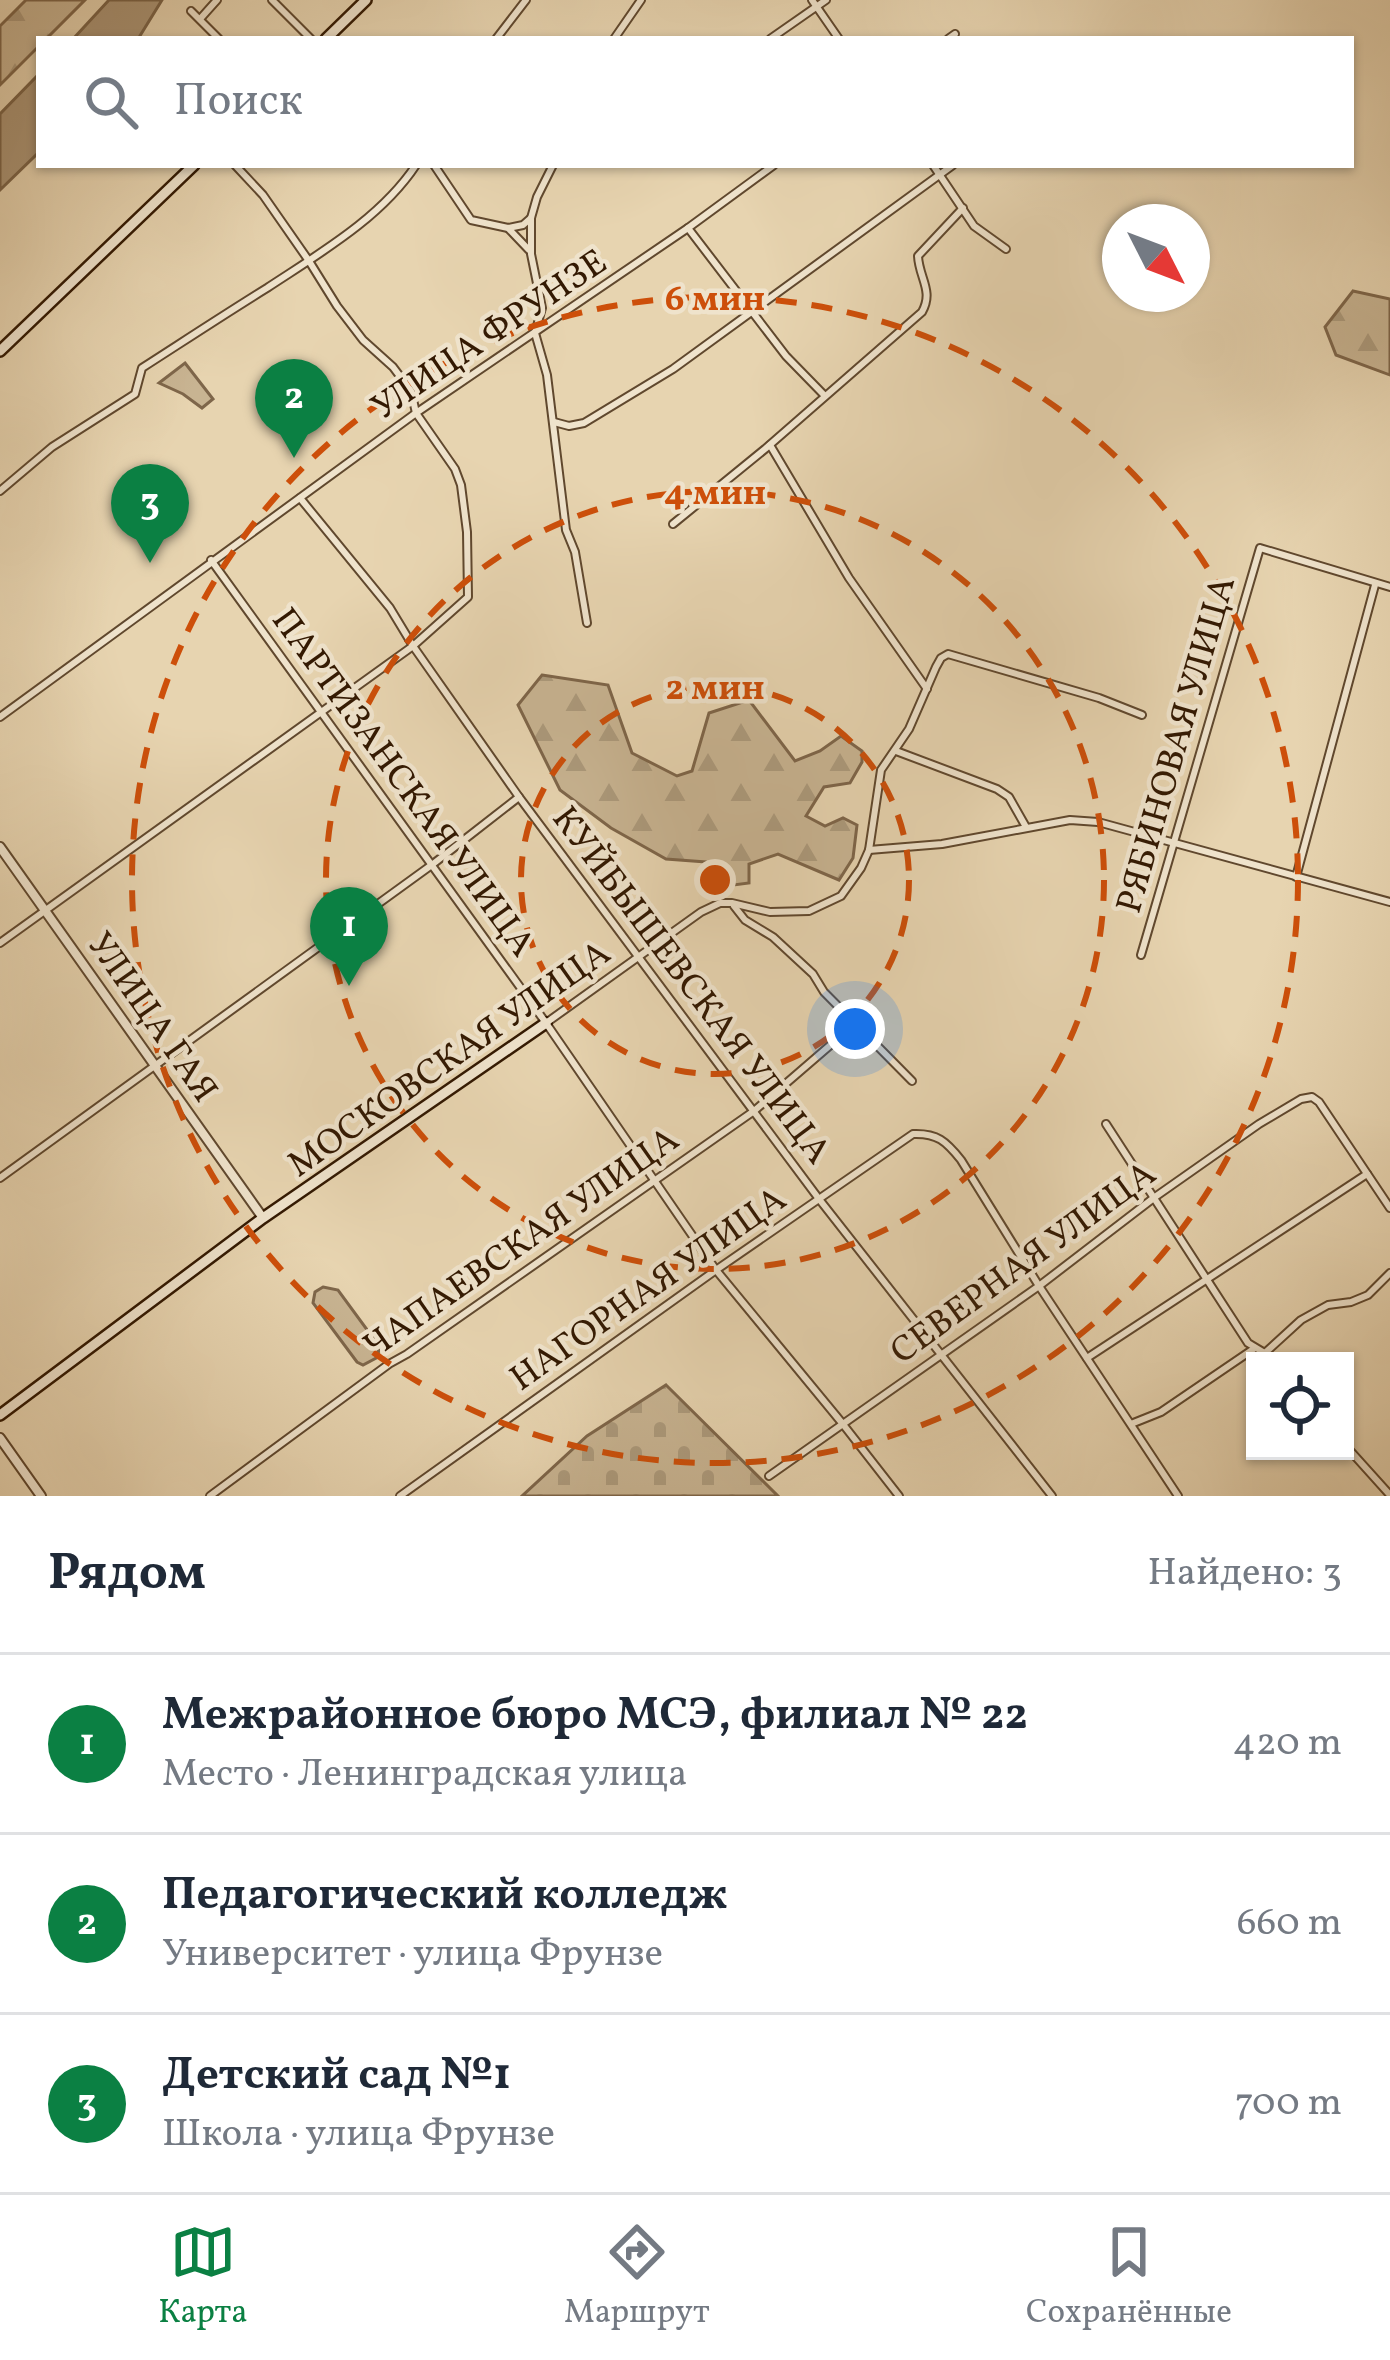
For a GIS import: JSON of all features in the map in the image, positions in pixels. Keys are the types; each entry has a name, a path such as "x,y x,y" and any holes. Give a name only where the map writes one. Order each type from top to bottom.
{"main road":[{"path":"330,36 366,0"},
{"path":"0,351 191,168"},
{"name":"МОСКОВСКАЯ УЛИЦА","path":"0,1415 263,1218 546,1022"}],"street":[{"path":"200,20 217,0"},
{"path":"272,0 308,36"},
{"path":"498,36 526,0"},
{"path":"616,36 641,0"},
{"path":"774,36 814,3 826,0"},
{"path":"814,3 837,36"},
{"path":"191,11 216,36"},
{"path":"0,943 413,646 468,598 466,532 455,469 416,413 411,391 363,340 263,195 238,168"},
{"path":"0,491 52,447 135,394 142,368 372,214 414,168"},
{"path":"436,168 472,220 508,228 531,218"},
{"path":"552,168 531,218 531,254 542,308 535,333 548,375 566,530 575,552 587,623"},
{"name":"УЛИЦА ФРУНЗЕ","path":"0,716 416,413 771,168"},
{"path":"935,168 974,226 1006,249"},
{"path":"554,422 584,423 673,369 949,168"},
{"path":"674,524 922,312 928,290 919,256 963,208"},
{"path":"508,228 531,254"},
{"path":"688,228 750,312 825,396"},
{"path":"770,445 849,578 928,690"},
{"name":"КУЙБЫШЕВСКАЯ УЛИЦА","path":"300,498 391,608 519,796 819,1198 1052,1496"},
{"name":"РЯБИНОВАЯ УЛИЦА","path":"1141,955 1260,548 1375,584"},
{"name":"ПАРТИЗАНСКАЯ УЛИЦА","path":"212,560 434,864 716,1270 898,1496"},
{"path":"1296,877 1375,584 1390,586"},
{"path":"732,903 770,912 809,910 841,896 869,850 881,770 896,751 941,658 948,654 1142,715"},
{"path":"896,751 997,789 1009,797 1025,827"},
{"path":"0,1178 434,864 519,796"},
{"path":"869,850 972,839 1070,820 1098,822 1390,902"},
{"name":"УЛИЦА ГАЯ","path":"0,847 263,1218"},
{"path":"732,903 745,920 773,937 813,974 824,992 912,1081"},
{"name":"МОСКОВСКАЯ УЛИЦА","path":"546,1022 701,912 732,903"},
{"name":"ЧАПАЕВСКАЯ УЛИЦА","path":"216,1494 388,1364 754,1111 856,1023"},
{"name":"СЕВЕРНАЯ УЛИЦА","path":"769,1477 1039,1286 1155,1197 1301,1099 1312,1096 1367,1174"},
{"path":"1106,1124 1255,1348 1266,1352 1301,1320 1328,1305 1368,1295 1390,1273"},
{"name":"НАГОРНАЯ УЛИЦА","path":"400,1496 913,1134 931,1133 951,1147 1039,1286"},
{"path":"1087,1358 1367,1174 1390,1208"},
{"path":"1039,1286 1178,1496"},
{"path":"1130,1424 1161,1412 1255,1348"},
{"path":"0,1438 41,1496"},
{"path":"1354,1455 1390,1495"}],"green space":[{"path":"26,0 85,0 49,36 36,36 36,49 0,85 0,26"},
{"path":"1353,291 1390,299 1390,375 1336,355 1325,327"},
{"path":"185,363 213,399 202,408 159,383"},
{"path":"542,675 608,685 632,753 677,776 692,771 709,713 749,700 795,761 841,736 862,751 862,762 850,783 824,787 806,816 825,826 843,818 857,825 853,858 839,880 778,854 749,864 749,883 726,886 706,862 666,859 611,828 560,790 518,705"},
{"path":"323,1287 338,1290 379,1346 378,1357 363,1365 357,1362 313,1303 315,1292"},
{"path":"666,1385 778,1496 522,1496 587,1436"}],"shaded area":[{"path":"109,0 162,0 140,36 76,36"},
{"path":"36,77 36,155 0,190 0,114"}],"place":[{"name":"Педагогический колледж","path":"294,458"},
{"name":"Детский сад №1","path":"150,563"},
{"name":"Межрайонное бюро МСЭ, филиал № 22","path":"349,986"}]}
